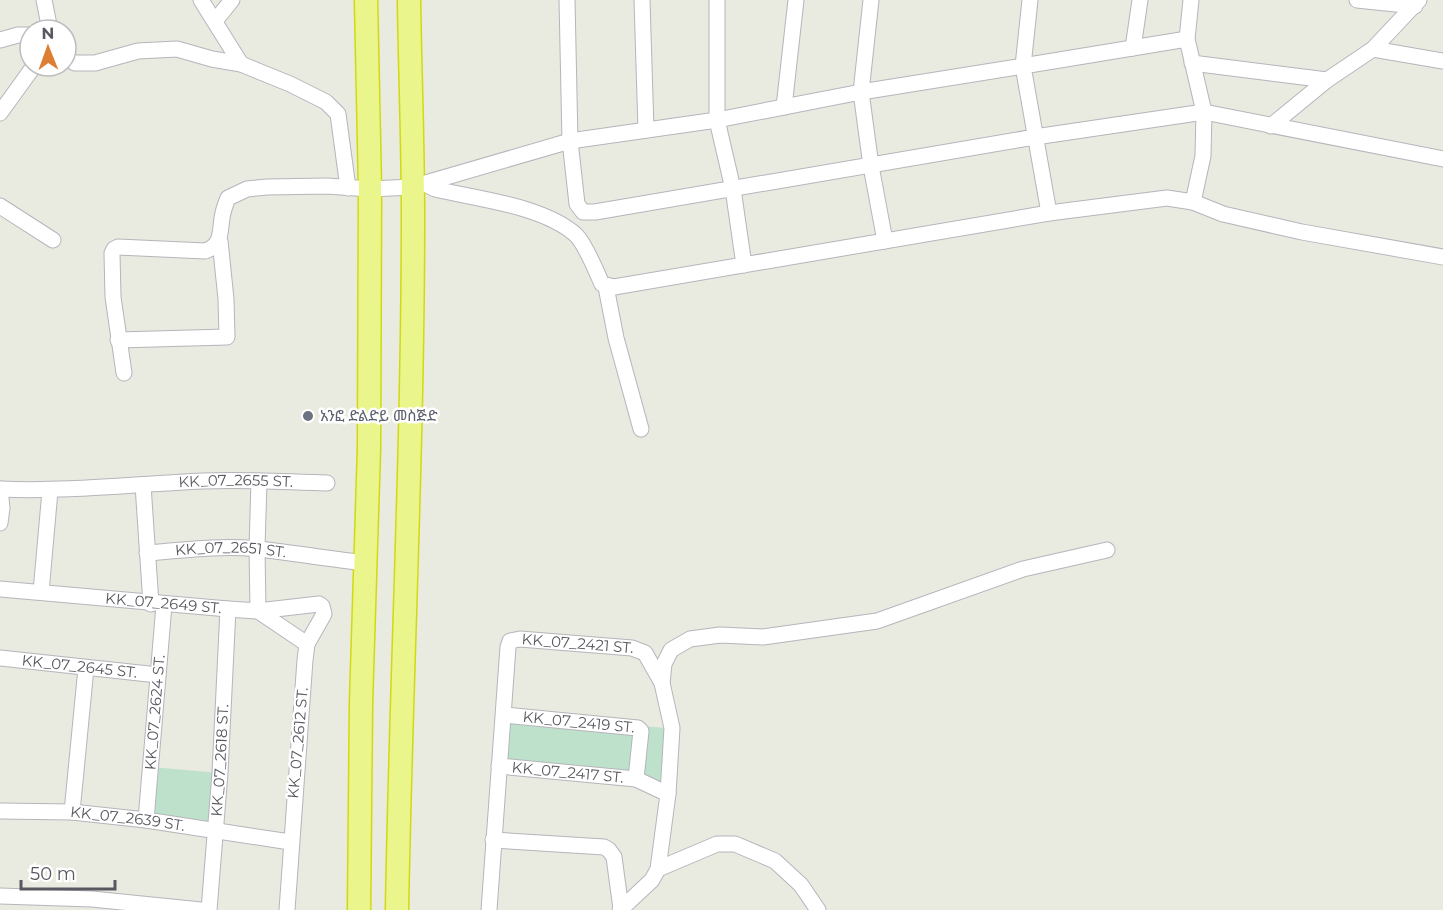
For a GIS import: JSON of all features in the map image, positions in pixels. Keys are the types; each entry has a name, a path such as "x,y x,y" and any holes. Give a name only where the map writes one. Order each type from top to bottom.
{"highway":[{"path":"359,910 361,704 369,401 369,329 359,188 366,0"},
{"path":"398,910 411,353 419,186 409,0"}],"street":[{"path":"44,0 48,18"},
{"path":"201,0 242,64"},
{"path":"215,21 232,0"},
{"path":"567,0 570,141 577,204 583,212 595,212 1204,112 1443,159"},
{"path":"642,0 646,130"},
{"path":"717,0 717,120 733,189 744,265"},
{"path":"784,107 796,0"},
{"path":"871,0 861,92 871,166 885,241"},
{"path":"1030,0 1023,66 1049,213"},
{"path":"1133,48 1140,0"},
{"path":"1191,0 1187,39 1204,112 1203,156 1193,202"},
{"path":"1357,0 1417,3"},
{"path":"1270,126 1327,80 1373,49 1417,3"},
{"path":"0,40 18,35"},
{"path":"419,186 570,141 717,120 861,92 1187,39"},
{"path":"78,63 95,63 138,51 177,49 212,59 242,64 290,84 326,102 338,114 359,188"},
{"path":"1373,49 1443,61"},
{"path":"1192,63 1327,80"},
{"path":"0,113 25,78"},
{"path":"118,340 227,337 226,299 219,241 223,212 228,198 234,194 247,189 267,187 419,186 538,213 556,221 577,236 602,284 614,287 1049,213 1167,198 1193,202 1223,214 1302,232 1443,257"},
{"path":"0,206 53,240"},
{"path":"124,373 113,297 112,253 114,249 118,247 205,251 212,249 219,241"},
{"path":"606,286 616,338 641,429"},
{"name":"KK_07_2655 ST.","path":"0,489 50,491 204,481 327,483"},
{"path":"259,481 258,611 307,644"},
{"name":"KK_07_2624 ST.","path":"143,485 147,553 157,604 158,675 146,820"},
{"path":"0,489 2,508 0,524"},
{"path":"41,592 50,491"},
{"name":"KK_07_2651 ST.","path":"147,553 208,548 257,548 315,558 365,563"},
{"path":"621,910 652,880 658,869 668,794 672,728 662,683 664,664 671,650 690,639 720,635 763,638 877,621 1023,569 1107,550"},
{"name":"KK_07_2649 ST.","path":"0,589 258,611 319,604 323,608"},
{"name":"KK_07_2612 ST.","path":"286,910 307,644 324,614 323,608"},
{"name":"KK_07_2618 ST.","path":"209,910 216,831 228,609"},
{"name":"KK_07_2421 ST.","path":"504,715 510,641 520,639 632,648 645,653 662,683"},
{"name":"KK_07_2645 ST.","path":"0,658 158,675"},
{"path":"72,812 86,668"},
{"path":"489,910 504,715"},
{"name":"KK_07_2419 ST.","path":"504,715 638,728 640,731 636,779"},
{"name":"KK_07_2417 ST.","path":"499,766 636,779 668,794"},
{"name":"KK_07_2639 ST.","path":"0,811 72,812 146,820 290,842"},
{"path":"493,840 604,847 614,857 621,910"},
{"path":"658,869 717,844 735,843 775,861 801,885 818,910"},
{"path":"0,896 92,899 201,910"}],"green space":[{"path":"504,713 675,729 669,784 499,766"},
{"path":"151,767 220,773 216,831 146,820"}],"place":[{"name":"አንፎ ድልድይ መስጅድ","path":"308,416"}]}
